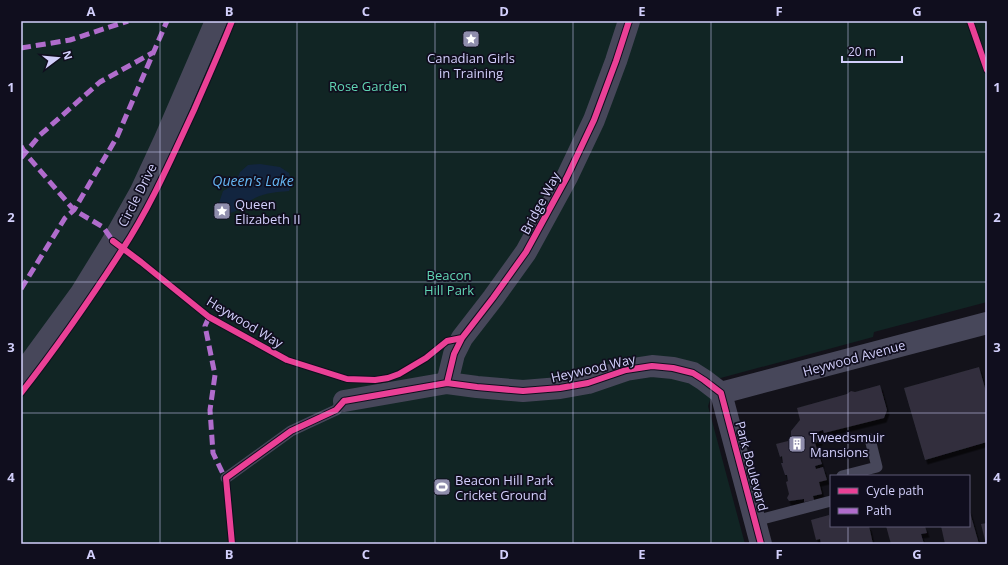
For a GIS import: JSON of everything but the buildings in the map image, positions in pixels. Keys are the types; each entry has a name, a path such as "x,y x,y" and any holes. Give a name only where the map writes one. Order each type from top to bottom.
{"street":[{"name":"Circle Drive","path":"21,375 81,293 128,214 165,139 216,21"},
{"name":"Bridge Way","path":"447,383 454,354 462,338 526,252 567,177 594,120 616,61 628,21"},
{"name":"Heywood Avenue","path":"721,393 987,323"},
{"name":"Heywood Way","path":"344,401 447,383 523,391 560,388 588,382 626,370 652,366 673,368 693,373 721,393"},
{"name":"Park Boulevard","path":"721,393 761,544"}],"lane":[{"path":"226,478 291,432 336,410 344,401"},
{"path":"846,475 877,467 870,439"},
{"path":"755,521 830,501"}],"green space":[{"name":"Beacon Hill Park","path":"21,21 987,21 987,302 874,332 873,337 717,379 708,406 745,544 21,544"}],"water":[{"name":"Queen's Lake","path":"260,164 280,167 289,173 292,183 289,191 259,196 235,212 225,214 218,206 223,191 235,184 240,172 248,165"}],"marked path":[{"path":"21,48 70,40 128,21"},
{"path":"21,289 65,218 74,210 117,137 167,21"},
{"path":"21,158 40,135 100,82 154,52"},
{"path":"21,146 25,153 74,210 103,227 113,241"},
{"path":"209,317 205,326 215,375 210,410 213,453 226,480"}],"cycle path":[{"path":"21,393 86,304 133,233 161,181 194,110 232,21"},
{"path":"447,383 454,354 462,338 526,252 567,177 594,120 629,21"},
{"path":"970,21 987,70"},
{"path":"113,241 209,317 287,360 347,379 375,380 388,378 399,374 426,358 447,341 462,338"},
{"path":"344,401 447,383 523,391 560,388 588,383 626,370 652,366 673,368 693,373 721,393 761,544"},
{"path":"232,544 226,478 291,431 336,410 344,401"}],"place":[{"name":"Canadian Girls in Training","path":"471,39"},
{"name":"Queen Elizabeth II","path":"222,211"},
{"name":"Tweedsmuir Mansions","path":"797,444"},
{"name":"Beacon Hill Park Cricket Ground","path":"442,487"}],"park label":[{"name":"Rose Garden","path":"368,86"}]}
